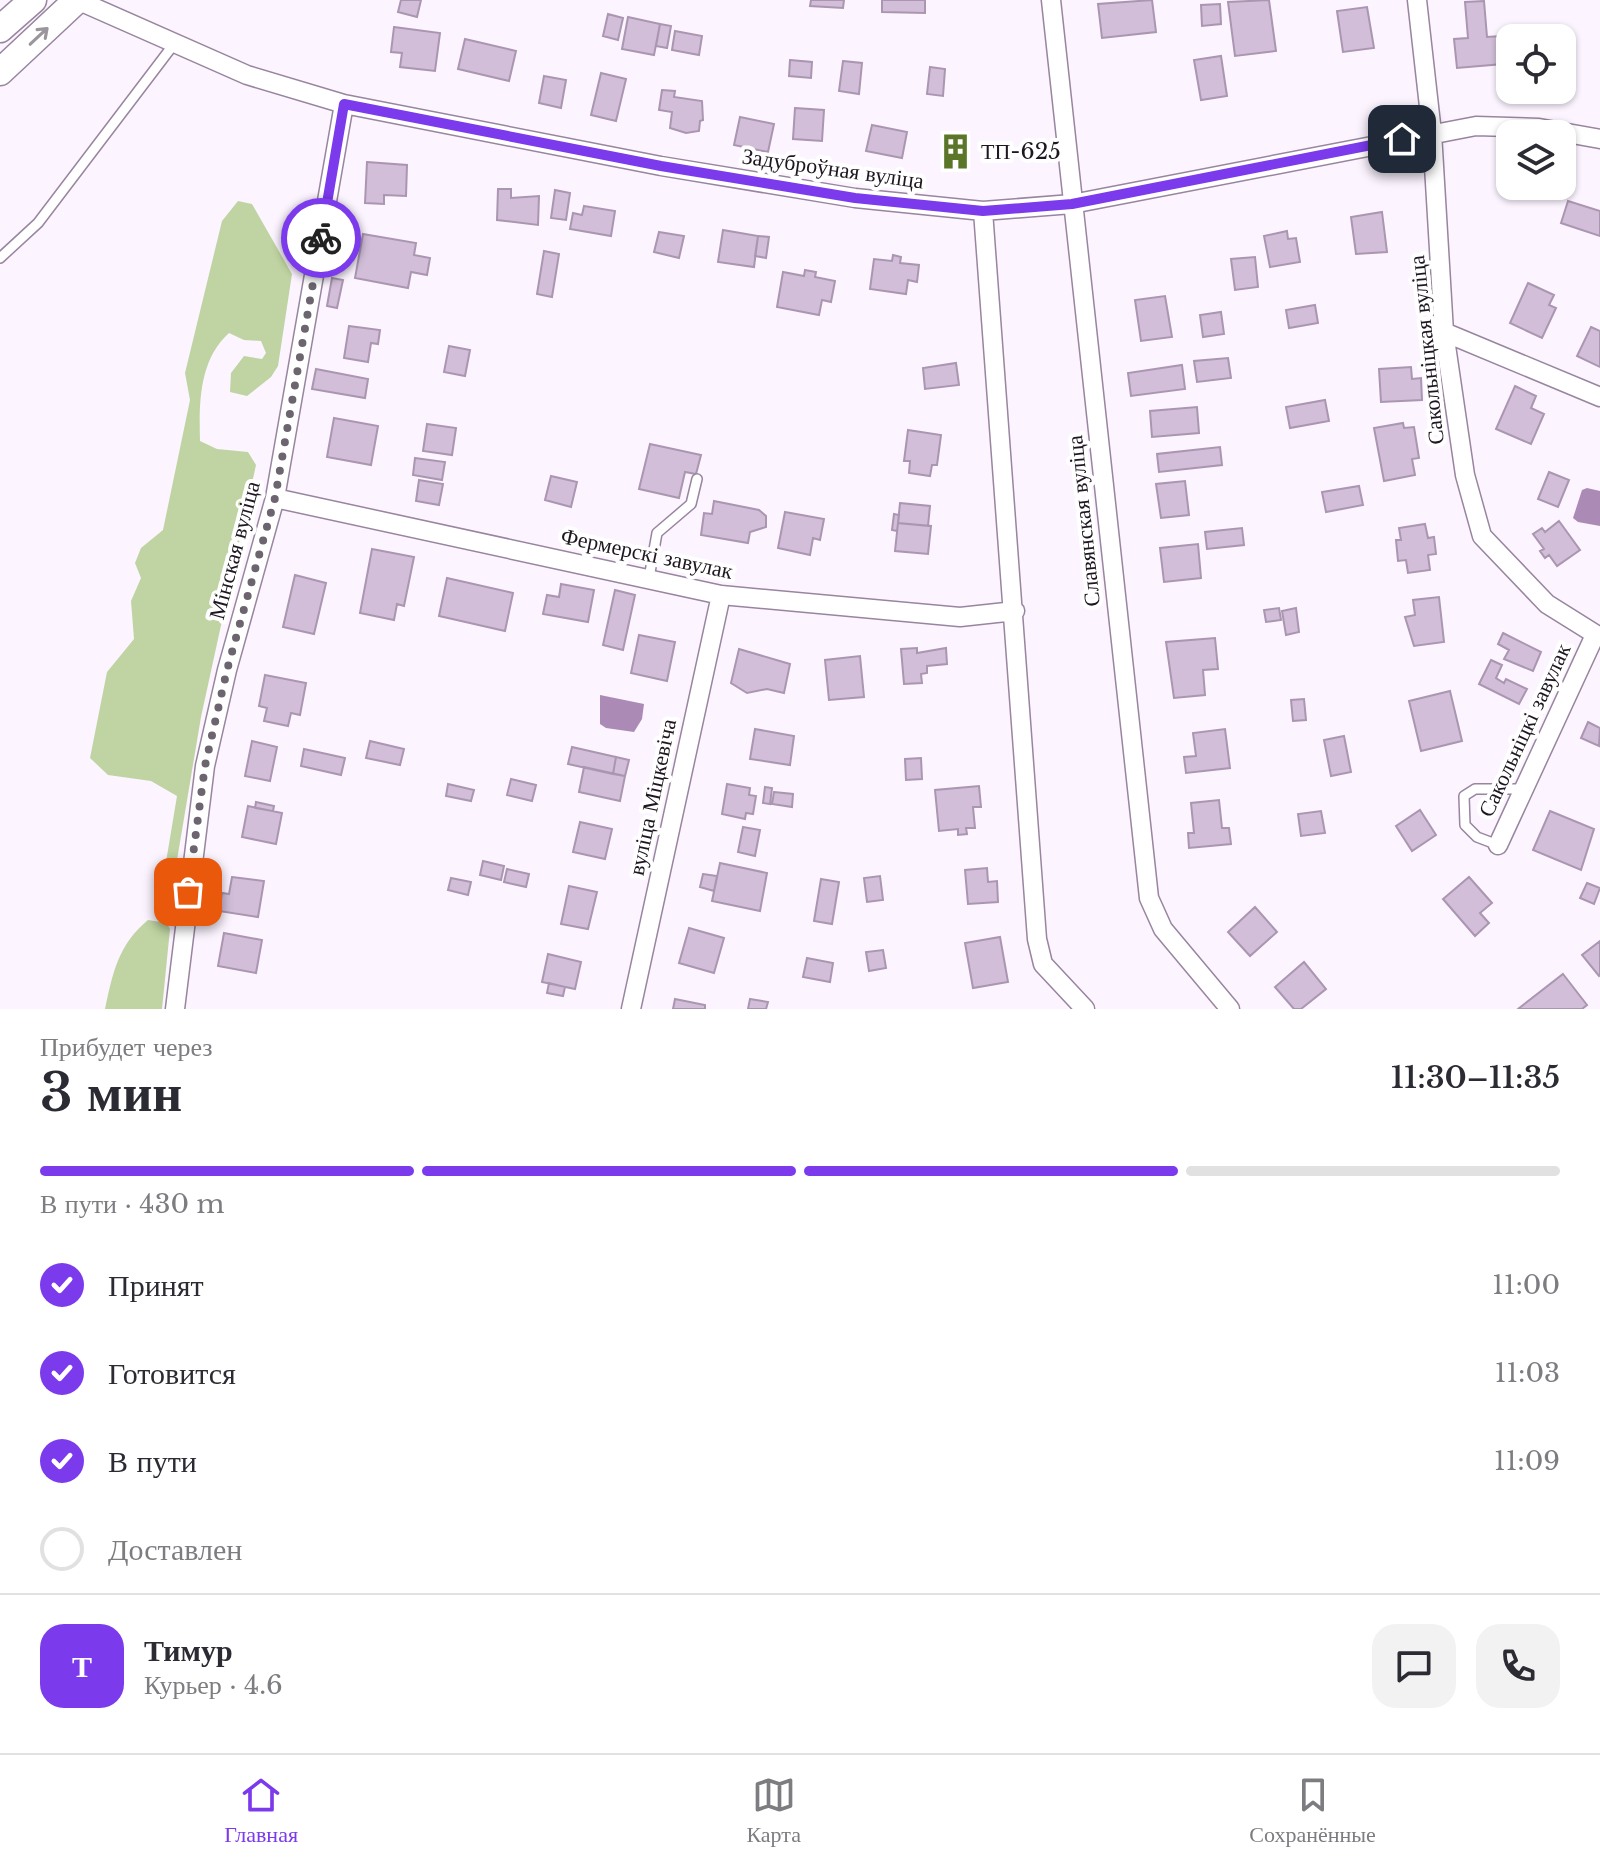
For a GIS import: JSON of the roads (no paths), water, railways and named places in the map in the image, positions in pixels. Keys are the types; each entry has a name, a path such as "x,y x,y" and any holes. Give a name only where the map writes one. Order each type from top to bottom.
{"main road":[{"path":"0,29 33,0"},
{"path":"0,72 77,0"}],"street":[{"name":"Задуброўная вуліца","path":"77,0 247,75 344,104 661,166 855,198 983,211 1072,204 1432,133 1504,126 1600,139"},
{"name":"Славянская вуліца","path":"1051,0 1149,898 1163,929 1230,1009"},
{"name":"Сакольніцкая вуліца","path":"1417,0 1432,133 1444,332 1465,475 1482,536 1547,604 1597,636"},
{"name":"Мінская вуліца","path":"175,1009 205,766 227,670 275,498 344,104"},
{"path":"983,211 1037,939 1043,964 1085,1009"},
{"path":"1444,332 1600,397"},
{"name":"Фермерскі завулак","path":"275,498 721,595 960,617 1015,611"},
{"name":"вуліца Міцкевіча","path":"631,1009 721,595"},
{"name":"Сакольніцкі завулак","path":"1498,845 1521,789 1597,636"}],"lane":[{"path":"0,258 38,223 174,44"},
{"path":"649,578 657,533 691,504 697,479"},
{"path":"1498,845 1477,837 1465,825 1461,805 1464,796 1475,789 1521,789"}],"place":[{"name":"ТП-625","path":"955,151"}]}
